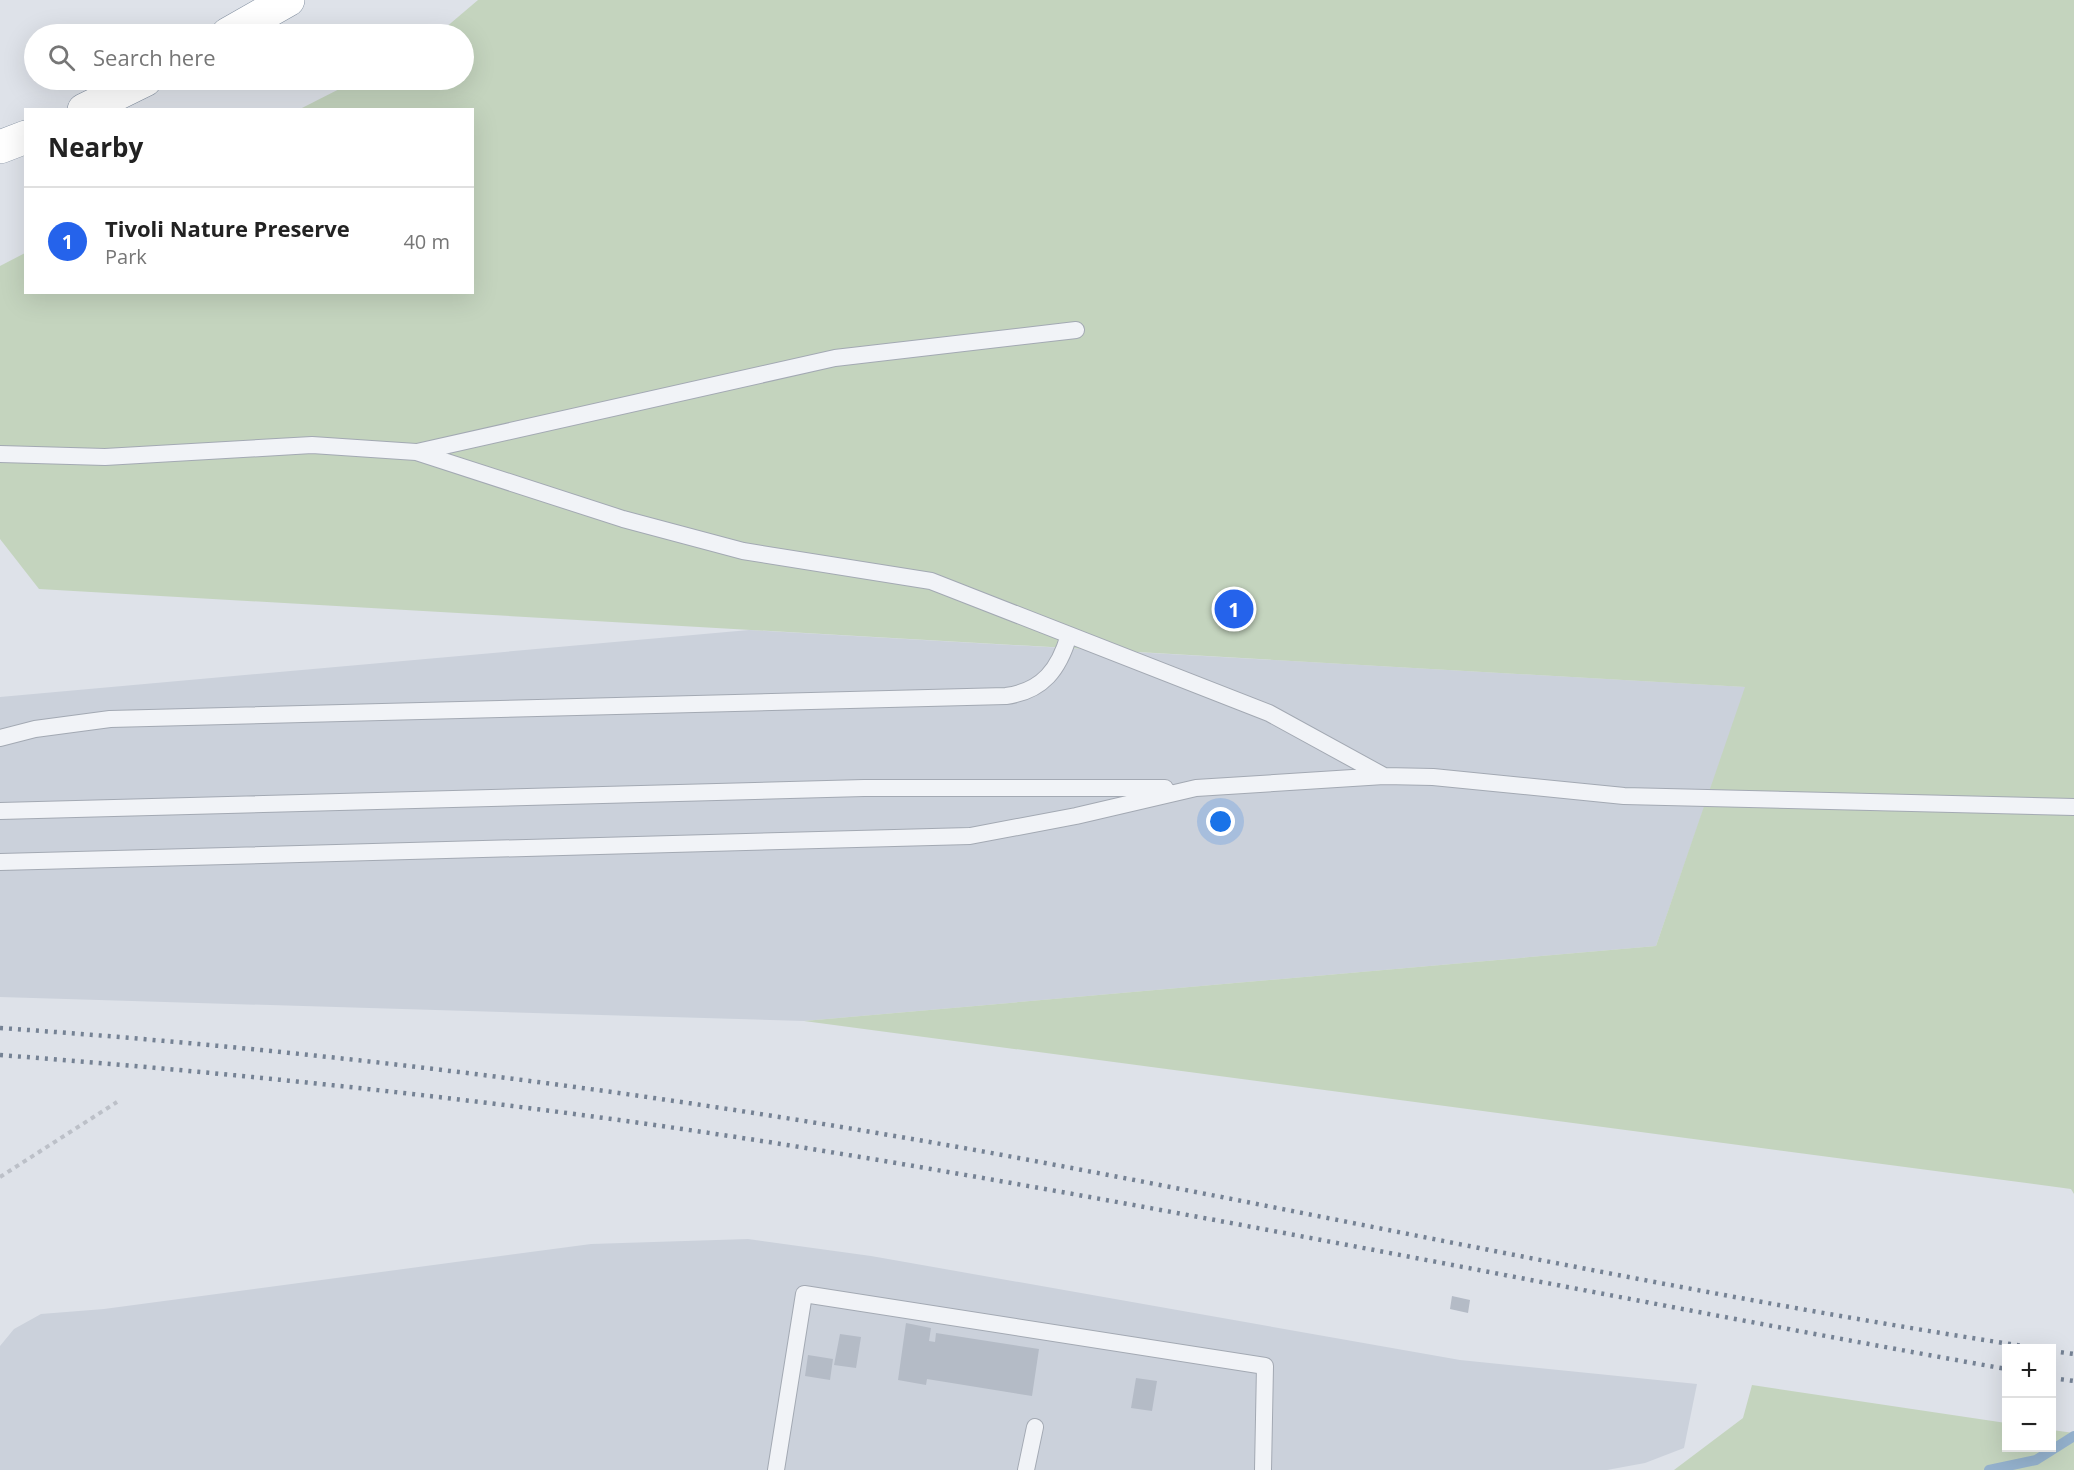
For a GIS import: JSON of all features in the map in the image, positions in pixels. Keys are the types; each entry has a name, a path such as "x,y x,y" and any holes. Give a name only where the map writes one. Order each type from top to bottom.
{"highway":[{"path":"246,24 288,0"},
{"path":"88,108 125,90"},
{"path":"0,147 24,137"}],"lane":[{"path":"416,452 835,358 1076,330"},
{"path":"0,454 105,457 312,445 416,452 622,519 743,551 932,581 1269,713 1384,776"},
{"path":"0,738 35,729 110,719 1006,696 1027,691 1046,680 1059,662 1069,635"},
{"path":"0,811 864,788 1196,788 1384,776 1433,777 1624,796 2074,807"},
{"path":"0,862 970,836 1065,818 1196,788"},
{"path":"776,1470 804,1294 1264,1366 1263,1470"},
{"path":"1026,1470 1035,1427"}],"path":[{"path":"0,1177 117,1102"}],"shaded area":[{"path":"749,630 1746,687 1656,946 804,1021 0,997 0,697"},
{"path":"748,1239 871,1256 1460,1360 1697,1384 1684,1448 1645,1463 1607,1470 0,1470 0,1346 14,1329 41,1314 104,1309 591,1244"}],"green space":[{"path":"478,0 2074,0 2074,1194 2071,1189 804,1021 1656,946 1745,687 39,589 0,539 0,266 24,254 24,294 474,294 474,108 302,108 337,90 474,90 474,24 450,24"},
{"path":"1752,1385 2002,1422 2002,1452 2056,1452 2056,1431 2074,1433 2074,1470 1674,1470 1743,1418"}],"building":[{"path":"1452,1296 1470,1300 1468,1313 1450,1309"},
{"path":"906,1323 931,1328 929,1341 935,1342 936,1333 1039,1349 1032,1396 927,1379 926,1385 898,1380"},
{"path":"840,1334 861,1337 856,1368 834,1365"},
{"path":"808,1355 833,1359 830,1380 805,1376"},
{"path":"1136,1378 1157,1381 1152,1411 1131,1408"}],"waterway":[{"path":"1989,1470 2036,1460 2074,1436"}],"railway":[{"path":"0,1028 375,1062 749,1112 997,1154 1645,1280 2011,1344"},
{"path":"0,1055 294,1081 489,1103 781,1144 1241,1225 2002,1368"},
{"path":"2056,1352 2074,1354"},
{"path":"2056,1379 2074,1381"}],"place":[{"name":"Tivoli Nature Preserve","path":"1234,609"}]}
